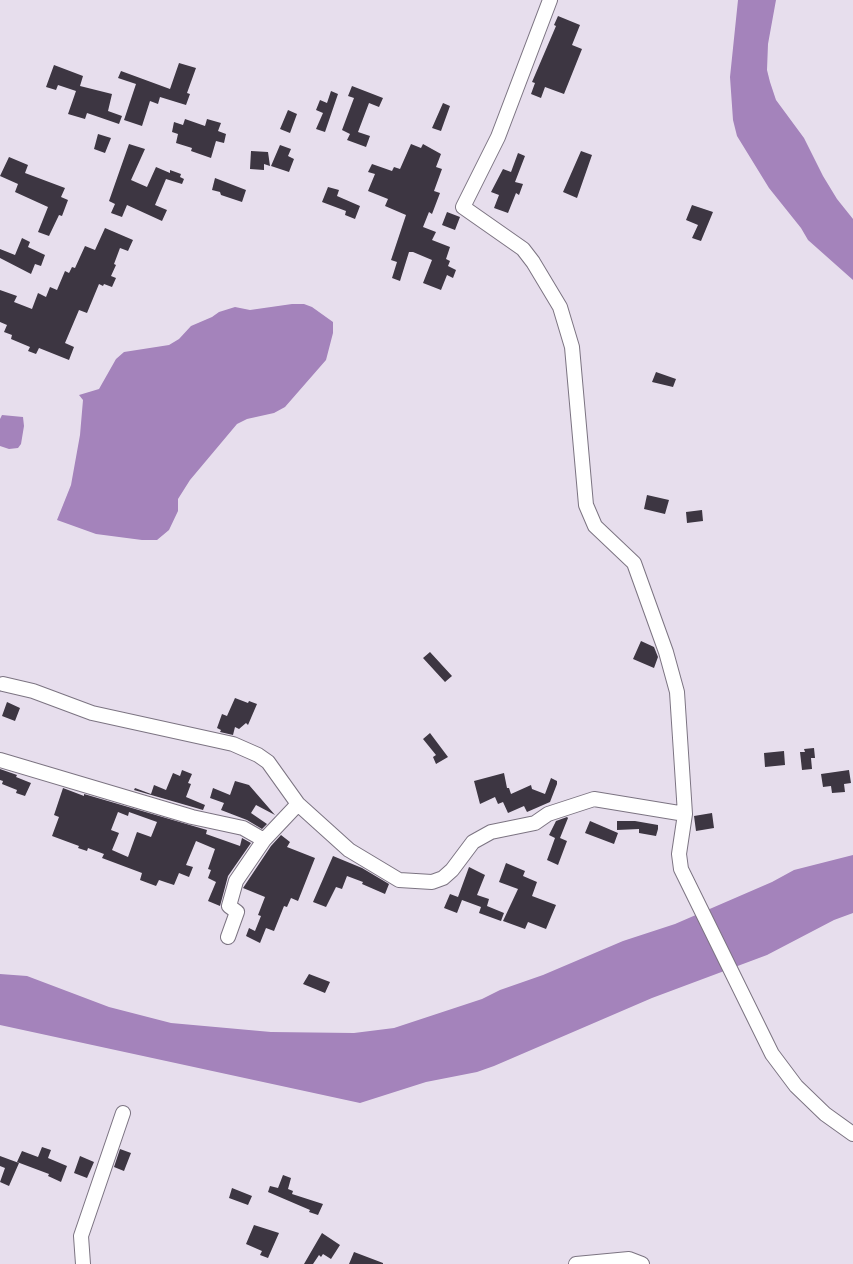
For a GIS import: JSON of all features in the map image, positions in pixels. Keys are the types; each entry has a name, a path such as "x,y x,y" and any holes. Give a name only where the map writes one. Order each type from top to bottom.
{"street":[{"path":"550,0 498,137 463,207 523,249 560,307 572,347 586,505 595,526 634,563 666,652 677,692 686,814 679,854 681,869 762,1038 783,1071 825,1114 853,1134"},
{"path":"1,687 53,698 92,713 233,744 258,755 268,762 298,804 349,850 402,881 432,882 442,878 452,870 473,842 491,832 535,823 548,814 594,799 686,814"},
{"path":"0,760 192,817 243,828 264,840"},
{"path":"228,937 237,912 229,906 236,881 264,840 298,804"},
{"path":"80,1263 81,1236 123,1113"},
{"path":"576,1264 629,1259 642,1264"}],"shaded area":[{"path":"738,0 776,0 768,44 767,70 770,82 776,100 804,138 823,176 853,219 853,280 808,240 769,188 737,136 733,120 730,77"},
{"path":"292,304 312,307 333,322 333,333 326,360 285,407 274,413 247,419 237,424 190,480 178,499 178,511 169,530 157,540 142,540 96,534 57,520 71,485 80,435 83,400 79,395 99,389 116,359 124,352 169,345 179,339 191,326 235,307 250,310"},
{"path":"2,415 23,417 24,426 21,444 18,448 9,449 0,446"},
{"path":"853,855 853,913 834,920 767,955 652,998 494,1066 477,1072 426,1082 360,1103 0,1025 0,974 27,976 109,1007 171,1023 271,1032 354,1033 394,1028 482,999 623,941 675,924 772,882 794,870"}],"building":[{"path":"558,16 580,25 572,45 582,49 564,94 545,87 541,98 531,94 535,83 532,82 556,26 554,25"},
{"path":"179,63 196,68 187,93 190,94 186,105 160,97 158,104 150,101 142,126 124,120 136,84 118,78 121,71 170,89"},
{"path":"54,65 83,76 80,86 112,94 108,111 122,116 119,124 87,113 85,119 68,114 76,91 58,85 56,90 46,87"},
{"path":"352,86 383,98 379,107 369,103 358,132 370,136 366,147 347,140 350,134 342,130 354,98 348,96"},
{"path":"331,91 338,94 325,132 316,129 323,113 316,110 320,100 327,103"},
{"path":"443,103 450,106 441,131 432,128"},
{"path":"288,110 297,114 290,133 280,129"},
{"path":"185,119 205,126 207,119 221,123 218,131 226,134 224,143 216,141 211,158 176,143 178,134 172,132 174,122 183,125"},
{"path":"98,134 111,138 105,153 94,149"},
{"path":"129,144 145,149 131,180 147,187 156,167 170,173 170,170 181,174 180,177 184,179 182,184 166,179 155,205 167,210 162,221 127,205 122,217 111,213 115,204 109,201"},
{"path":"411,144 421,148 423,144 441,154 436,167 442,169 434,191 440,193 432,214 429,212 423,227 436,232 432,240 450,247 446,259 450,261 448,266 456,270 453,278 447,275 441,290 423,283 432,260 413,252 409,252 400,281 392,278 397,262 391,260 406,215 385,206 388,199 368,191 375,174 368,172 372,164 392,171 394,167 400,169"},
{"path":"280,145 291,149 288,156 294,159 289,172 271,166"},
{"path":"251,151 268,152 270,166 264,164 264,170 250,169"},
{"path":"581,151 592,155 577,198 563,192"},
{"path":"518,153 525,156 515,182 523,184 519,195 516,193 508,213 494,208 499,195 491,192 503,169 511,172"},
{"path":"9,157 28,165 25,173 65,188 61,197 68,200 62,216 59,215 49,236 38,232 48,207 15,192 18,184 0,176"},
{"path":"215,178 246,190 242,202 212,190"},
{"path":"328,187 339,190 337,196 360,206 355,219 345,215 346,211 322,202"},
{"path":"692,205 713,212 701,241 692,238 698,225 686,220"},
{"path":"447,212 460,217 455,230 442,225"},
{"path":"105,228 133,240 128,251 120,248 111,276 116,278 112,287 99,284 87,313 79,310 65,343 74,347 69,360 39,348 36,354 28,351 30,347 11,339 12,335 4,332 7,325 0,322 0,290 17,296 14,302 32,309 38,293 46,297 50,287 57,290 65,271 69,273 72,267 75,268 85,246 95,250"},
{"path":"22,238 30,242 28,247 45,255 41,266 35,264 31,274 0,258 0,249 15,255"},
{"path":"656,372 676,379 673,387 652,382"},
{"path":"647,495 669,500 665,514 644,509"},
{"path":"702,510 703,521 687,523 686,512"},
{"path":"641,641 654,647 658,657 654,668 633,659"},
{"path":"430,652 452,676 445,682 423,658"},
{"path":"235,698 257,704 248,725 246,723 239,729 235,727 233,735 220,732 221,730 217,728 222,714 227,716"},
{"path":"7,702 20,708 15,721 2,716"},
{"path":"430,733 448,757 436,764 433,757 436,755 423,739"},
{"path":"814,748 815,758 811,758 812,769 802,770 800,752"},
{"path":"784,751 785,765 765,767 764,753"},
{"path":"0,769 31,783 25,796 2,784"},
{"path":"182,770 192,774 186,797 205,805 203,810 134,790 135,788 151,794 154,785 166,790 173,773 180,776"},
{"path":"849,770 851,783 844,784 845,792 832,793 831,786 823,787 821,774"},
{"path":"504,773 507,788 511,794 531,785 532,789 545,794 551,778 557,781 550,802 527,812 524,806 508,813 503,802 498,804 495,797 480,804 474,781"},
{"path":"235,781 249,785 275,815 256,805 251,813 267,824 262,829 247,820 221,810 224,803 210,798 213,788 230,795"},
{"path":"63,788 84,796 84,794 207,830 206,834 240,846 242,838 251,843 228,876 220,906 208,901 216,882 208,878 211,870 208,869 215,849 196,841 186,865 193,867 189,877 179,873 174,885 159,880 156,886 140,880 142,873 102,858 104,854 88,848 87,851 78,848 79,846 52,836 59,817 54,815","holes":["118,812 128,816 129,812 157,822 151,837 137,832 128,857 112,850 119,833 111,830"]},
{"path":"712,813 714,828 696,831 694,816"},
{"path":"567,817 560,838 567,841 558,865 547,860 555,838 549,835 556,821"},
{"path":"590,821 618,833 614,844 585,833"},
{"path":"617,821 658,825 656,836 639,833 639,829 617,830"},
{"path":"281,835 290,842 287,847 315,858 298,901 291,898 287,907 284,906 274,931 266,928 260,943 246,936 249,928 255,931 265,897 243,888"},
{"path":"333,856 362,868 389,884 385,894 347,876 342,889 336,887 326,907 313,902"},
{"path":"506,863 525,871 523,876 537,882 532,896 556,905 546,929 528,922 525,929 503,921 518,889 499,882"},
{"path":"469,867 485,875 477,895 489,899 487,906 504,913 501,921 479,913 481,907 462,900 457,913 444,908 450,894 458,897"},
{"path":"309,974 330,982 325,993 303,984"},
{"path":"42,1147 51,1150 48,1158 67,1166 61,1182 48,1176 49,1174 17,1162 22,1151 38,1157"},
{"path":"120,1149 131,1153 124,1171 114,1167"},
{"path":"0,1156 19,1163 9,1186 0,1182 5,1168 0,1166"},
{"path":"80,1156 94,1162 87,1178 74,1173"},
{"path":"283,1175 291,1178 288,1189 293,1191 292,1194 323,1204 318,1215 268,1192 270,1186 278,1188"},
{"path":"232,1188 252,1196 248,1205 229,1198"},
{"path":"254,1225 279,1233 268,1258 260,1255 262,1251 246,1244"},
{"path":"322,1233 340,1245 331,1259 323,1254 321,1257 319,1255 313,1264 304,1264"},
{"path":"354,1252 383,1263 383,1264 349,1264"}]}
